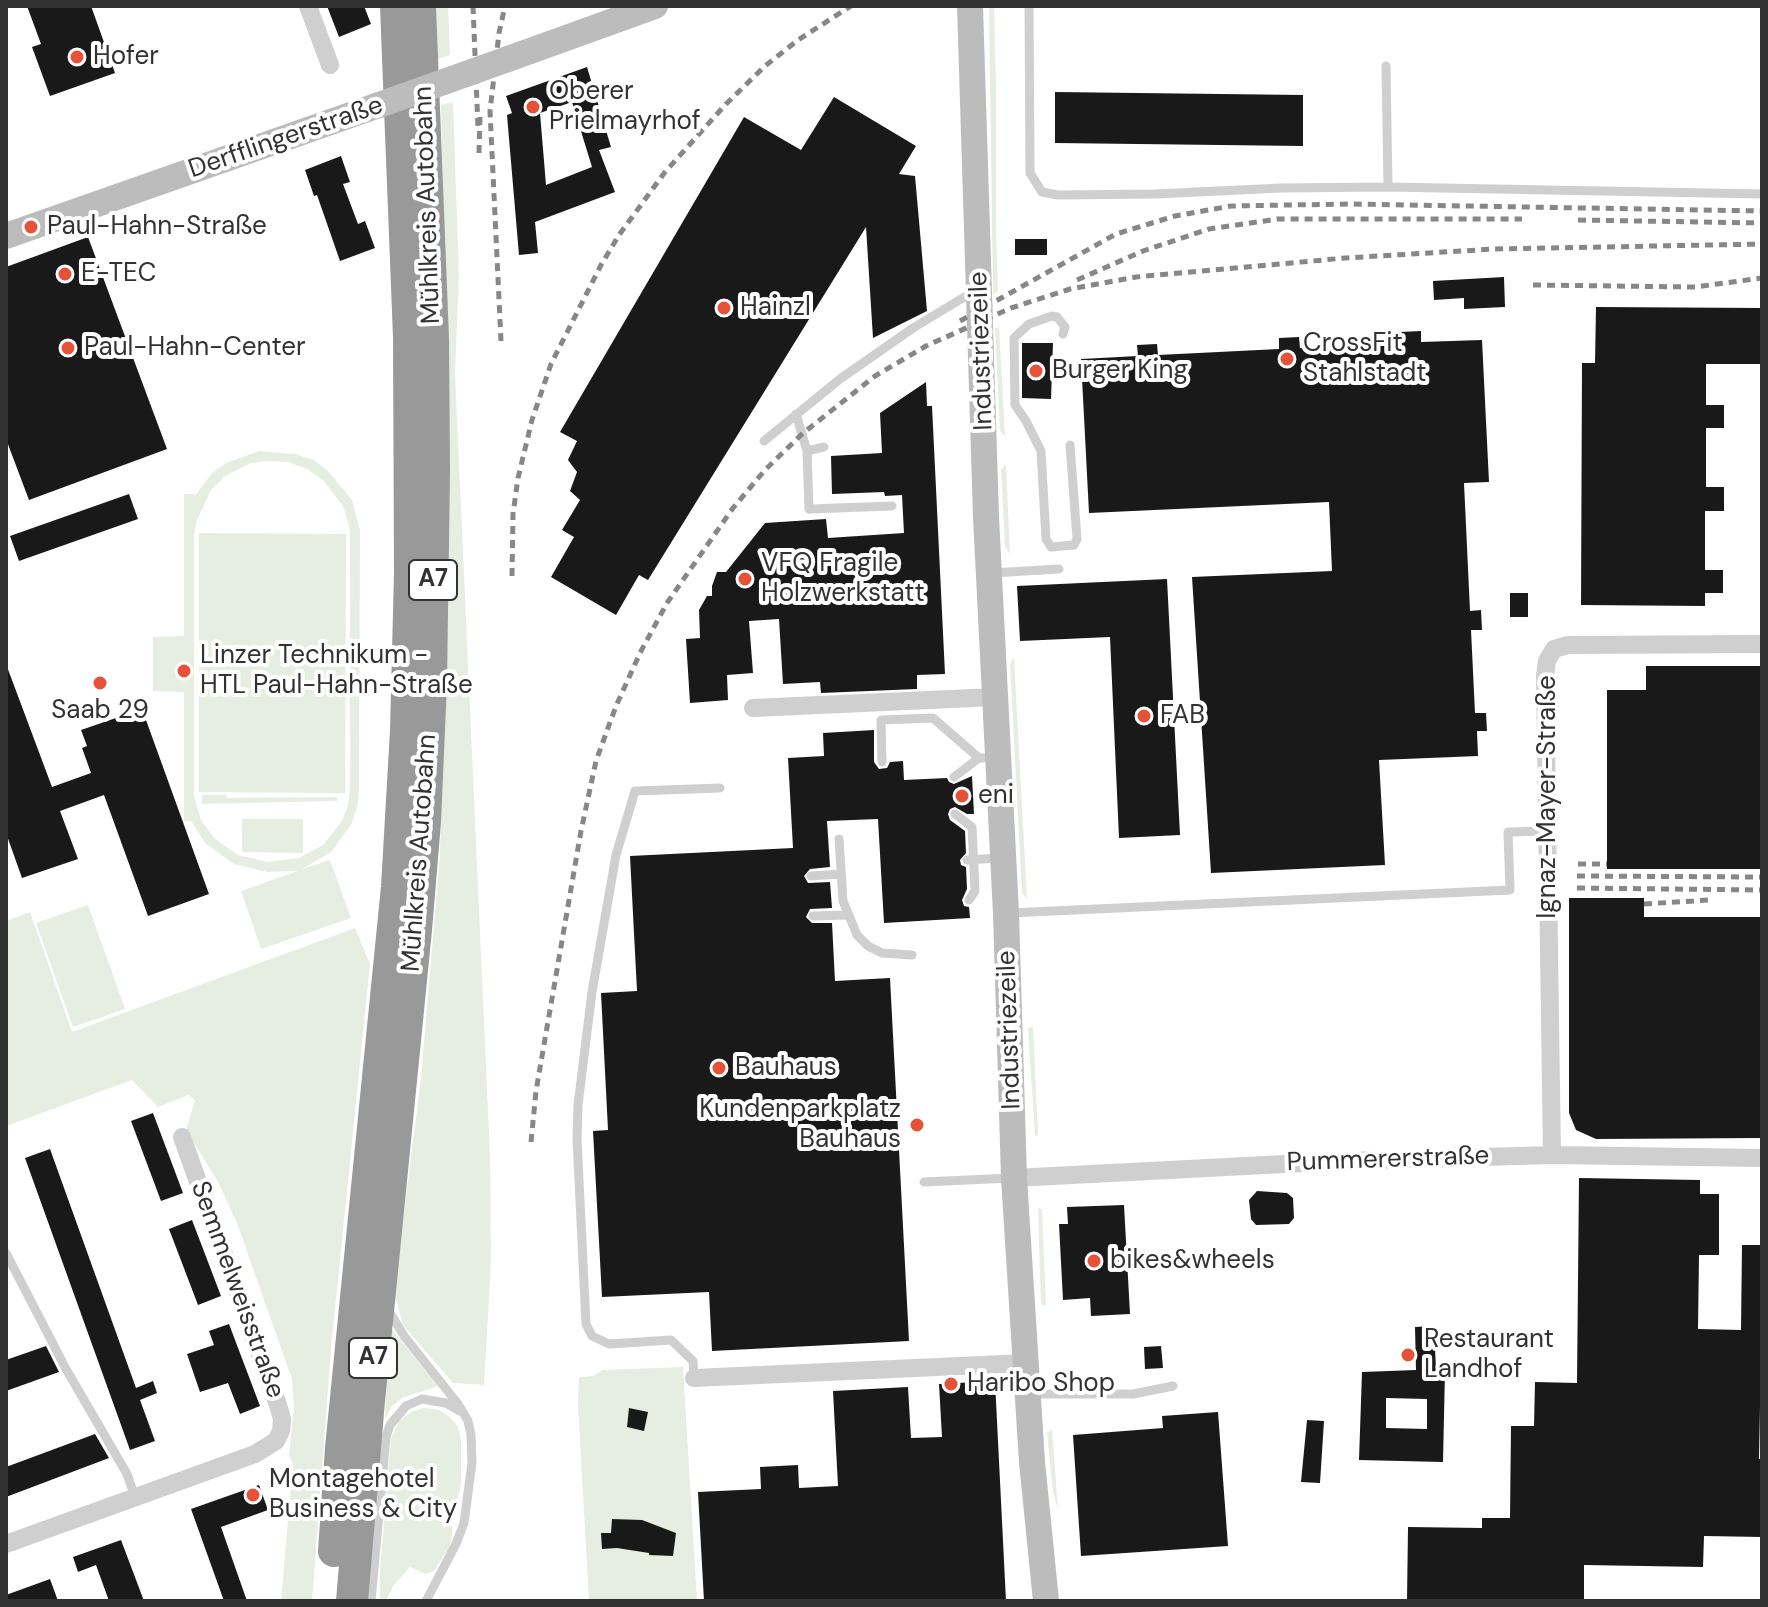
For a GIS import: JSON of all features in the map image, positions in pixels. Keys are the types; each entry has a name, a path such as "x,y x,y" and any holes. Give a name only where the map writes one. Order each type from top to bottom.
{"highway":[{"name":"Mühlkreis Autobahn","path":"330,1601 341,1448 397,887 406,731 410,557 409,337 396,6"},
{"name":"Mühlkreis Autobahn","path":"352,1601 418,915 431,683 433,339 420,6"},
{"path":"355,1563 363,1601"}],"main road":[{"name":"Derfflingerstraße","path":"6,236 655,6"},
{"name":"Industriezeile","path":"970,6 995,697 988,758 1003,858 1014,1178 1032,1462 1046,1601"}],"street":[{"path":"308,6 330,65"},
{"name":"Ignaz-Mayer-Straße","path":"1552,1155 1547,661 1554,649 1590,643 1762,644"},
{"path":"753,708 995,697"},
{"name":"Semmelweisstraße","path":"6,1544 267,1449 281,1431 278,1405 182,1137"},
{"name":"Pummererstraße","path":"1014,1178 1321,1161 1552,1155 1762,1158"},
{"path":"694,1378 1026,1363"}],"lane":[{"path":"1029,6 1030,173 1042,192 1058,195 1155,194 1388,187 1762,194"},
{"path":"1386,66 1388,187"},
{"path":"764,441 840,379 913,328 979,288"},
{"path":"1063,334 1065,327 1057,317 1052,316 1029,324 1014,338 1015,405 1041,451 1046,539 1051,547 1074,545 1077,539 1070,445"},
{"path":"796,414 807,451 809,509 892,506"},
{"path":"807,451 824,447"},
{"path":"989,573 1059,569"},
{"path":"882,762 881,720 933,718 988,758 954,777"},
{"path":"694,1378 693,1361 671,1340 609,1344 592,1336 586,1324 578,1105 592,992 614,870 635,791 720,788"},
{"path":"955,814 972,827 970,860 975,891 969,900"},
{"path":"1006,913 1510,890 1508,832 1548,831"},
{"path":"839,839 843,901 857,935 868,946 882,953 912,955"},
{"path":"970,860 1003,858"},
{"path":"811,876 841,874"},
{"path":"813,916 848,915"},
{"path":"924,1182 1014,1178"},
{"path":"6,1253 66,1369 127,1474 135,1497"},
{"path":"380,1288 395,1323 463,1413 471,1435 469,1507 456,1544 426,1601"},
{"path":"1028,1394 1133,1394 1173,1386"},
{"path":"371,1601 386,1437 390,1425 406,1406 422,1399 446,1403 463,1413"}],"shaded area":[{"path":"436,6 448,6 450,55 438,59"},
{"path":"989,6 994,6 996,85 998,291 993,294"},
{"path":"453,102 459,276 455,373 490,1156 491,1262 484,1385 453,1383 403,1325 394,1292 421,1078 440,855 449,482 441,105"},
{"path":"999,327 1005,436 1000,431 995,328"},
{"path":"259,451 295,454 314,460 329,472 352,500 360,530 357,808 351,825 331,852 302,869 330,860 351,918 261,949 241,891 298,871 267,872 234,864 206,844 191,821 184,821 184,692 153,691 153,637 184,636 184,494 195,496 212,473 226,463","holes":["288,462 307,469 323,480 343,506 350,530 350,790 342,821 323,845 299,858 268,862 238,855 215,839 201,820 194,796 194,534 211,490 225,476 251,463"]},
{"path":"1006,464 1010,554 1005,547 1001,470"},
{"path":"199,533 346,534 345,793 199,792"},
{"path":"1014,657 1027,899 1022,893 1010,664"},
{"path":"202,795 226,795 227,798 337,797 337,801 202,804"},
{"path":"242,819 303,819 303,853 242,852"},
{"path":"88,905 125,1009 73,1027 36,923"},
{"path":"30,912 72,1032 355,928 370,964 331,1348 312,1601 281,1601 293,1464 289,1455 294,1408 292,1379 237,1223 217,1180 186,1130 195,1100 188,1095 158,1107 132,1080 6,1126 6,921"},
{"path":"1033,1027 1038,1135 1035,1136 1028,1028"},
{"path":"1038,1208 1042,1209 1046,1305 1041,1305"},
{"path":"390,1327 438,1386 402,1398 391,1407 385,1419"},
{"path":"683,1367 697,1601 589,1601 579,1377 593,1376 603,1370"},
{"path":"424,1408 439,1410 450,1417 458,1427 461,1440 461,1484 450,1546 434,1571 425,1574 410,1567 393,1586 386,1601 380,1601 391,1439 399,1421 413,1411"},
{"path":"1052,1429 1058,1510 1053,1492 1047,1433"}],"building":[{"name":"Hofer","path":"27,6 91,6 115,73 50,96 32,47 41,44"},
{"path":"327,6 364,6 371,24 339,37"},
{"path":"587,67 611,147 599,150 615,192 535,222 538,253 519,255 507,115 512,113 506,96","holes":["572,102 592,167 546,185 540,113"]},
{"path":"1055,92 1303,95 1303,146 1055,143"},
{"name":"Hainzl","path":"834,97 916,146 899,174 915,176 927,311 873,338 866,227 648,580 639,575 616,615 551,577 574,537 562,530 580,500 570,491 577,472 568,460 577,441 560,432 744,117 801,150"},
{"path":"341,156 350,182 343,184 358,224 365,221 375,248 340,261 305,170"},
{"name":"Paul-Hahn-Center","path":"88,237 167,449 29,500 6,439 6,267"},
{"path":"1015,239 1047,239 1047,255 1015,255"},
{"path":"1504,277 1505,307 1464,309 1464,298 1434,300 1433,281"},
{"path":"1596,307 1762,308 1762,364 1706,364 1706,405 1724,405 1724,428 1706,428 1706,487 1724,487 1724,511 1705,511 1705,570 1723,570 1723,593 1705,593 1705,606 1581,605 1582,363 1595,363"},
{"path":"1421,331 1421,342 1482,340 1489,482 1464,483 1470,611 1481,610 1482,630 1471,630 1475,713 1486,713 1487,731 1477,731 1478,756 1379,760 1385,865 1211,873 1192,577 1332,571 1329,502 1089,513 1081,359 1138,356 1137,345 1157,344 1158,355 1279,349 1279,338 1299,337 1300,348 1401,344 1400,332"},
{"name":"Burger King","path":"1022,343 1053,343 1051,399 1022,398"},
{"path":"926,382 927,406 932,406 945,674 917,675 917,689 821,693 820,682 783,684 779,619 749,621 753,673 727,675 728,700 690,703 686,639 700,638 699,610 707,596 712,596 717,572 726,572 765,523 826,519 828,538 904,533 902,495 885,496 884,492 832,494 831,456 882,453 880,413"},
{"path":"129,494 138,519 19,561 10,536"},
{"name":"FAB","path":"1167,579 1180,835 1119,838 1110,637 1020,641 1017,586"},
{"path":"1510,593 1528,593 1528,617 1510,617"},
{"path":"6,664 52,787 91,773 82,748 87,746 81,730 142,709 209,894 148,916 104,795 60,811 78,859 22,878 6,833"},
{"path":"1646,666 1762,666 1762,869 1607,869 1607,690 1646,690"},
{"name":"Bauhaus","path":"874,730 874,762 879,769 887,768 890,762 903,761 904,780 947,778 954,784 972,776 974,814 967,814 955,807 948,814 950,820 965,831 966,853 960,860 961,865 966,867 967,889 962,900 964,906 969,907 970,918 884,923 878,819 827,821 830,867 810,869 804,876 808,883 830,882 832,908 810,909 806,917 812,923 832,923 835,981 890,978 909,1341 712,1351 709,1292 602,1297 593,1131 608,1130 601,993 637,991 630,856 793,848 788,758 824,756 823,733"},
{"path":"1569,898 1644,898 1644,917 1762,917 1762,1138 1596,1139 1576,1130 1569,1113"},
{"path":"153,1113 183,1193 161,1201 131,1121"},
{"path":"50,1149 136,1388 153,1381 157,1393 140,1400 155,1441 130,1450 25,1158"},
{"path":"1579,1178 1700,1180 1700,1194 1719,1194 1719,1255 1699,1255 1698,1329 1741,1330 1742,1245 1762,1245 1759,1459 1762,1459 1762,1537 1704,1536 1703,1567 1584,1565 1584,1601 1407,1601 1408,1527 1482,1528 1482,1518 1510,1518 1511,1426 1534,1426 1535,1382 1577,1383"},
{"path":"1257,1191 1287,1193 1293,1198 1294,1218 1289,1224 1256,1225 1251,1219 1249,1200"},
{"name":"bikes&wheels","path":"1124,1205 1130,1314 1091,1316 1090,1298 1063,1300 1059,1224 1068,1224 1067,1207"},
{"path":"192,1220 221,1296 198,1305 169,1229"},
{"path":"229,1324 260,1406 240,1414 228,1383 200,1392 187,1354 214,1345 209,1331"},
{"path":"1434,1326 1436,1370 1445,1370 1443,1462 1359,1460 1362,1372 1416,1370 1415,1327","holes":["1386,1398 1427,1399 1427,1429 1386,1428"]},
{"path":"46,1346 59,1372 6,1391 6,1360"},
{"path":"1161,1346 1163,1368 1145,1369 1144,1347"},
{"path":"995,1381 1006,1601 704,1601 698,1492 761,1489 760,1467 798,1465 799,1488 838,1486 833,1391 908,1387 911,1438 942,1437 939,1384"},
{"path":"629,1408 648,1412 644,1431 627,1427"},
{"path":"1218,1412 1228,1546 1081,1556 1073,1435 1163,1428 1162,1416"},
{"path":"1307,1420 1324,1421 1320,1483 1301,1482"},
{"path":"95,1434 109,1458 6,1497 6,1467"},
{"path":"259,1485 268,1510 221,1527 247,1601 224,1601 191,1509"},
{"path":"612,1519 642,1520 676,1533 673,1556 649,1555 617,1548 602,1549 601,1533 611,1533"},
{"path":"121,1540 144,1601 109,1601 96,1565 78,1572 73,1557"},
{"path":"50,1579 58,1601 6,1601 6,1595"}],"railway":[{"path":"473,6 478,128"},
{"path":"501,341 490,111 505,6"},
{"path":"512,576 513,514 532,420 551,364 601,265 665,172 726,104 765,66 798,40 851,6"},
{"path":"479,153 480,117"},
{"path":"960,321 1116,234 1175,216 1231,206 1349,204 1762,211"},
{"path":"1077,280 1143,251 1209,229 1278,219 1522,219"},
{"path":"1578,220 1762,223"},
{"path":"531,1142 536,1091 581,831 596,761 616,706 667,603 733,508 765,470 802,434 875,376 926,346 1011,308 1070,289 1136,277 1345,258 1495,249 1762,244"},
{"path":"1533,285 1695,287 1762,278"},
{"path":"1578,864 1607,864"},
{"path":"1577,876 1762,877"},
{"path":"1577,888 1762,890"},
{"path":"1644,904 1708,900"}],"place":[{"name":"Hofer","path":"77,57"},
{"name":"Oberer Prielmayrhof","path":"533,107"},
{"name":"Paul-Hahn-Straße","path":"31,227"},
{"name":"E-TEC","path":"65,274"},
{"name":"Hainzl","path":"724,308"},
{"name":"Paul-Hahn-Center","path":"68,348"},
{"name":"CrossFit Stahlstadt","path":"1287,359"},
{"name":"Burger King","path":"1036,371"},
{"name":"VFQ Fragile Holzwerkstatt","path":"745,579"},
{"name":"Linzer Technikum - HTL Paul-Hahn-Straße","path":"184,671"},
{"name":"Saab 29","path":"100,683"},
{"name":"FAB","path":"1144,716"},
{"name":"eni","path":"962,796"},
{"name":"Bauhaus","path":"719,1068"},
{"name":"Kundenparkplatz Bauhaus","path":"917,1125"},
{"name":"bikes&wheels","path":"1094,1261"},
{"name":"Restaurant Landhof","path":"1408,1355"},
{"name":"Haribo Shop","path":"951,1384"},
{"name":"Montagehotel Business & City","path":"253,1495"}]}
